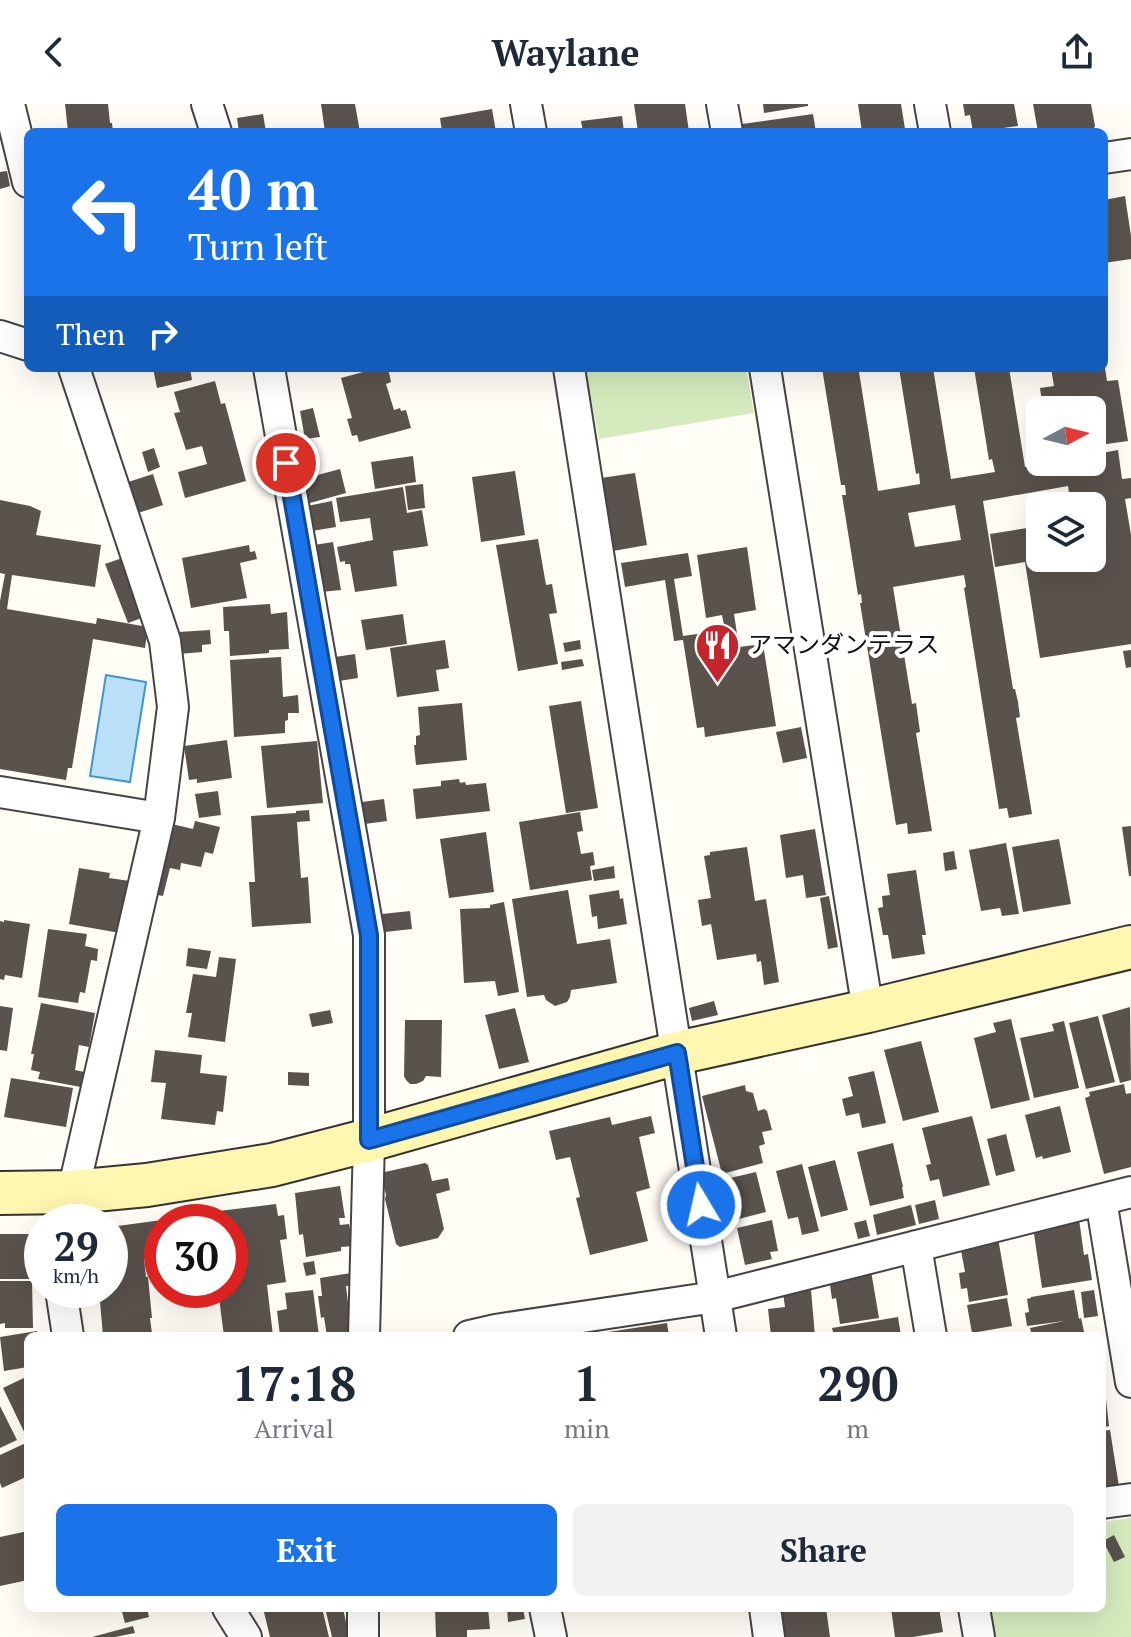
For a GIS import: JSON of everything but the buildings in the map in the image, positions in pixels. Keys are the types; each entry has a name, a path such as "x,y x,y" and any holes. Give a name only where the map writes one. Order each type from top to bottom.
{"street":[{"path":"9,104 24,166"},
{"path":"207,104 215,128"},
{"path":"526,104 530,128"},
{"path":"722,104 726,128"},
{"path":"930,104 934,128"},
{"path":"1108,157 1131,154"},
{"path":"0,336 24,344"},
{"path":"71,1204 159,818 173,707 165,641 75,372"},
{"path":"270,372 369,935 369,1140 364,1332"},
{"path":"570,372 720,1332"},
{"path":"766,372 868,1011"},
{"path":"0,792 159,818"},
{"path":"80,1204 147,1185 272,1165 677,1053 868,1011 1131,947"},
{"path":"499,1332 715,1297 1131,1192"},
{"path":"0,1193 55,1204"},
{"path":"1101,1200 1131,1382"},
{"path":"916,1246 930,1332"},
{"path":"64,1308 67,1332"},
{"path":"1106,1502 1131,1499"},
{"path":"230,1612 246,1637"},
{"path":"363,1612 363,1637"},
{"path":"546,1612 551,1637"},
{"path":"766,1612 769,1637"},
{"path":"975,1612 979,1637"}],"green space":[{"path":"586,372 747,372 754,413 599,439"},
{"path":"1131,1518 1131,1637 993,1637 989,1612 1106,1612 1106,1521"}],"water":[{"path":"106,675 146,682 130,782 90,776"}],"place":[{"name":"アマンダンテラス","path":"717,684"}],"route":[{"path":"286,463 369,935 369,1140 677,1053 701,1205"}]}
